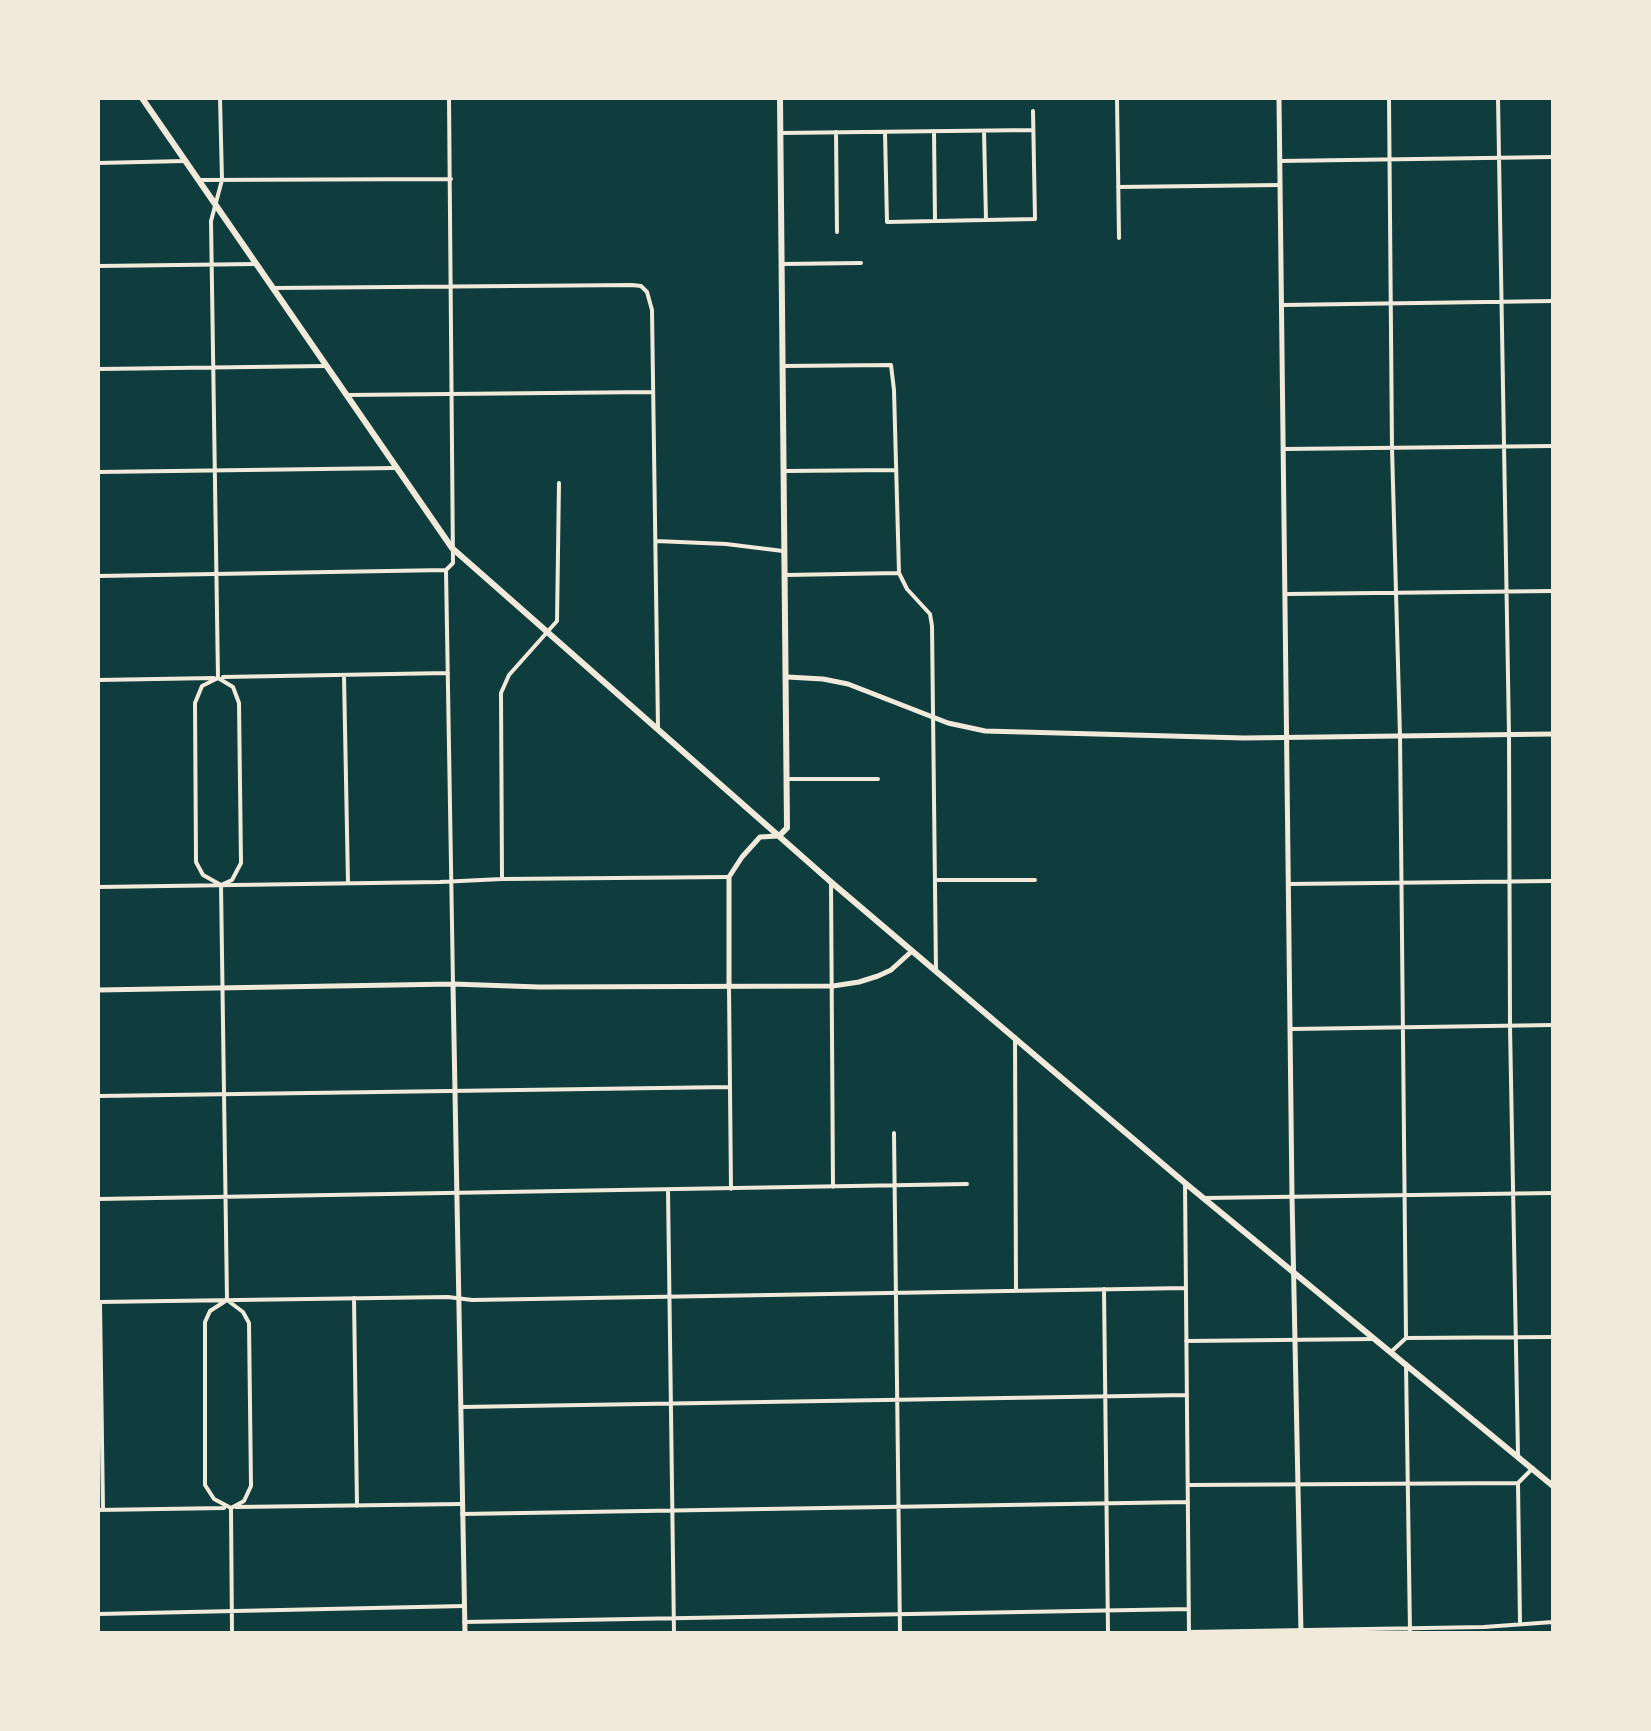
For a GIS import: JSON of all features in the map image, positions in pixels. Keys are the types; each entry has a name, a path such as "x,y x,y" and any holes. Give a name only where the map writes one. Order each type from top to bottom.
{"main road":[{"path":"142,98 452,548 912,951 1185,1183 1552,1484"},
{"path":"779,836 787,828 780,98"}],"street":[{"path":"218,678 211,221 222,180 220,98"},
{"path":"98,576 446,570 453,563 449,98"},
{"path":"1117,98 1119,238"},
{"path":"1279,98 1292,1196 1301,1632"},
{"path":"1389,98 1406,1338"},
{"path":"1498,98 1518,1455"},
{"path":"885,132 887,222 1035,219 1033,111"},
{"path":"780,133 1033,130"},
{"path":"934,131 935,221"},
{"path":"984,131 986,220"},
{"path":"836,132 837,232"},
{"path":"1280,161 1553,157"},
{"path":"98,163 185,161"},
{"path":"199,180 451,179"},
{"path":"1118,187 1280,185"},
{"path":"782,264 861,263"},
{"path":"98,266 257,264"},
{"path":"273,288 636,285 645,289 649,295 652,319 658,731"},
{"path":"1283,305 1553,301"},
{"path":"783,366 891,365 899,573 932,620 936,971"},
{"path":"98,369 326,366"},
{"path":"346,395 653,392"},
{"path":"1284,449 1553,446"},
{"path":"98,472 395,468"},
{"path":"784,471 896,470"},
{"path":"502,879 501,693 509,675 557,621 559,483"},
{"path":"655,541 786,551"},
{"path":"446,570 465,1633"},
{"path":"786,575 899,573"},
{"path":"1287,594 1553,591"},
{"path":"98,680 448,673"},
{"path":"344,676 348,883"},
{"path":"787,677 848,684 932,718 973,729 1014,733 1288,737 1553,734"},
{"path":"218,678 202,686 195,703 196,862 203,875 221,885"},
{"path":"218,678 233,687 239,703 241,863 232,880 221,885"},
{"path":"787,779 878,779"},
{"path":"731,1189 729,877 760,837 779,836"},
{"path":"98,887 729,877"},
{"path":"935,880 1035,880"},
{"path":"1289,884 1553,881"},
{"path":"831,882 833,1187"},
{"path":"221,885 227,1300"},
{"path":"98,990 453,984 539,987 833,986 878,976 904,960 912,951"},
{"path":"1292,1029 1553,1025"},
{"path":"1015,1036 1016,1290"},
{"path":"98,1096 730,1087"},
{"path":"894,1133 900,1633"},
{"path":"1185,1183 1189,1632 1410,1630 1553,1622"},
{"path":"98,1199 967,1184"},
{"path":"668,1190 674,1633"},
{"path":"1205,1198 1553,1193"},
{"path":"462,1504 100,1510 99,1302 354,1298 472,1300 1186,1288"},
{"path":"1104,1289 1108,1633"},
{"path":"354,1298 357,1506"},
{"path":"227,1300 243,1312 249,1323 251,1486 244,1501 231,1508"},
{"path":"227,1300 210,1311 205,1322 205,1485 214,1499 231,1508"},
{"path":"1391,1352 1406,1338 1553,1337"},
{"path":"1186,1341 1375,1339"},
{"path":"1406,1364 1410,1630"},
{"path":"461,1407 1187,1395"},
{"path":"1188,1485 1518,1483 1533,1468"},
{"path":"1518,1483 1520,1623"},
{"path":"462,1514 1188,1502"},
{"path":"231,1508 232,1633"},
{"path":"98,1614 464,1606"},
{"path":"464,1622 1189,1609"}]}
